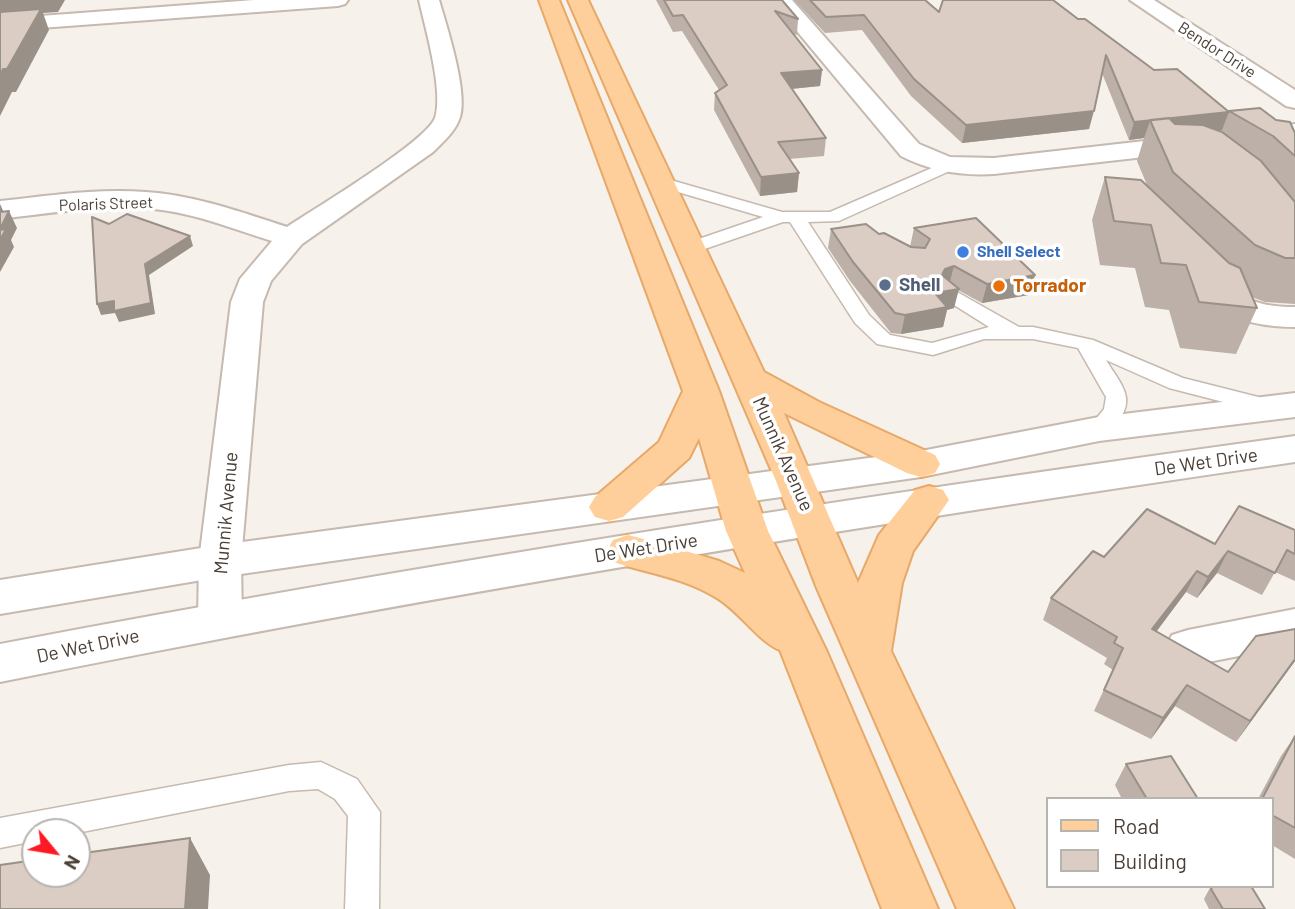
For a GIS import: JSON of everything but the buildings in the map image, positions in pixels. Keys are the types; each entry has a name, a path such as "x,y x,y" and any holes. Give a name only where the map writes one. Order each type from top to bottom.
{"main road":[{"path":"548,0 701,391 742,511 804,652 910,909"},
{"name":"Munnik Avenue","path":"578,0 804,500 838,586 986,909"},
{"path":"749,378 925,482 894,546 880,583 868,651"},
{"path":"609,507 675,449 701,391"},
{"path":"628,551 694,568 722,579 748,596 804,652"}],"street":[{"path":"1,25 338,0"},
{"name":"Munnik Avenue","path":"219,619 220,561 247,302 256,279 291,238 424,146 443,127 449,113 443,56 429,0"},
{"path":"781,0 910,150 929,160 948,166 971,168 1093,168 1183,155 1196,156 1218,167"},
{"name":"Bendor Drive","path":"1140,0 1295,101"},
{"path":"1093,168 1295,132"},
{"name":"Polaris Street","path":"0,210 98,201 145,200 198,210 291,238"},
{"path":"1195,270 1223,299 1245,311 1269,318 1295,317"},
{"name":"De Wet Drive","path":"925,482 1099,429 1284,406"},
{"name":"De Wet Drive","path":"0,663 219,619 628,551 742,511 804,500 925,482 1295,449"},
{"name":"De Wet Drive","path":"0,597 220,561 609,507 742,511"},
{"path":"1188,648 1295,627"}],"lane":[{"path":"690,248 789,218 832,217 948,166"},
{"path":"660,182 789,218 862,318 884,340 933,349 982,333 1012,331 1086,344 1176,383 1284,406"},
{"path":"832,217 856,229"},
{"path":"950,294 982,316 1012,331"},
{"path":"1086,344 1117,397 1115,411 1099,429"},
{"path":"0,833 289,778 321,775 346,789 364,812 362,909"}],"place":[{"name":"Shell Select","path":"963,252"},
{"name":"Shell","path":"885,285"},
{"name":"Torrador","path":"999,286"}]}
